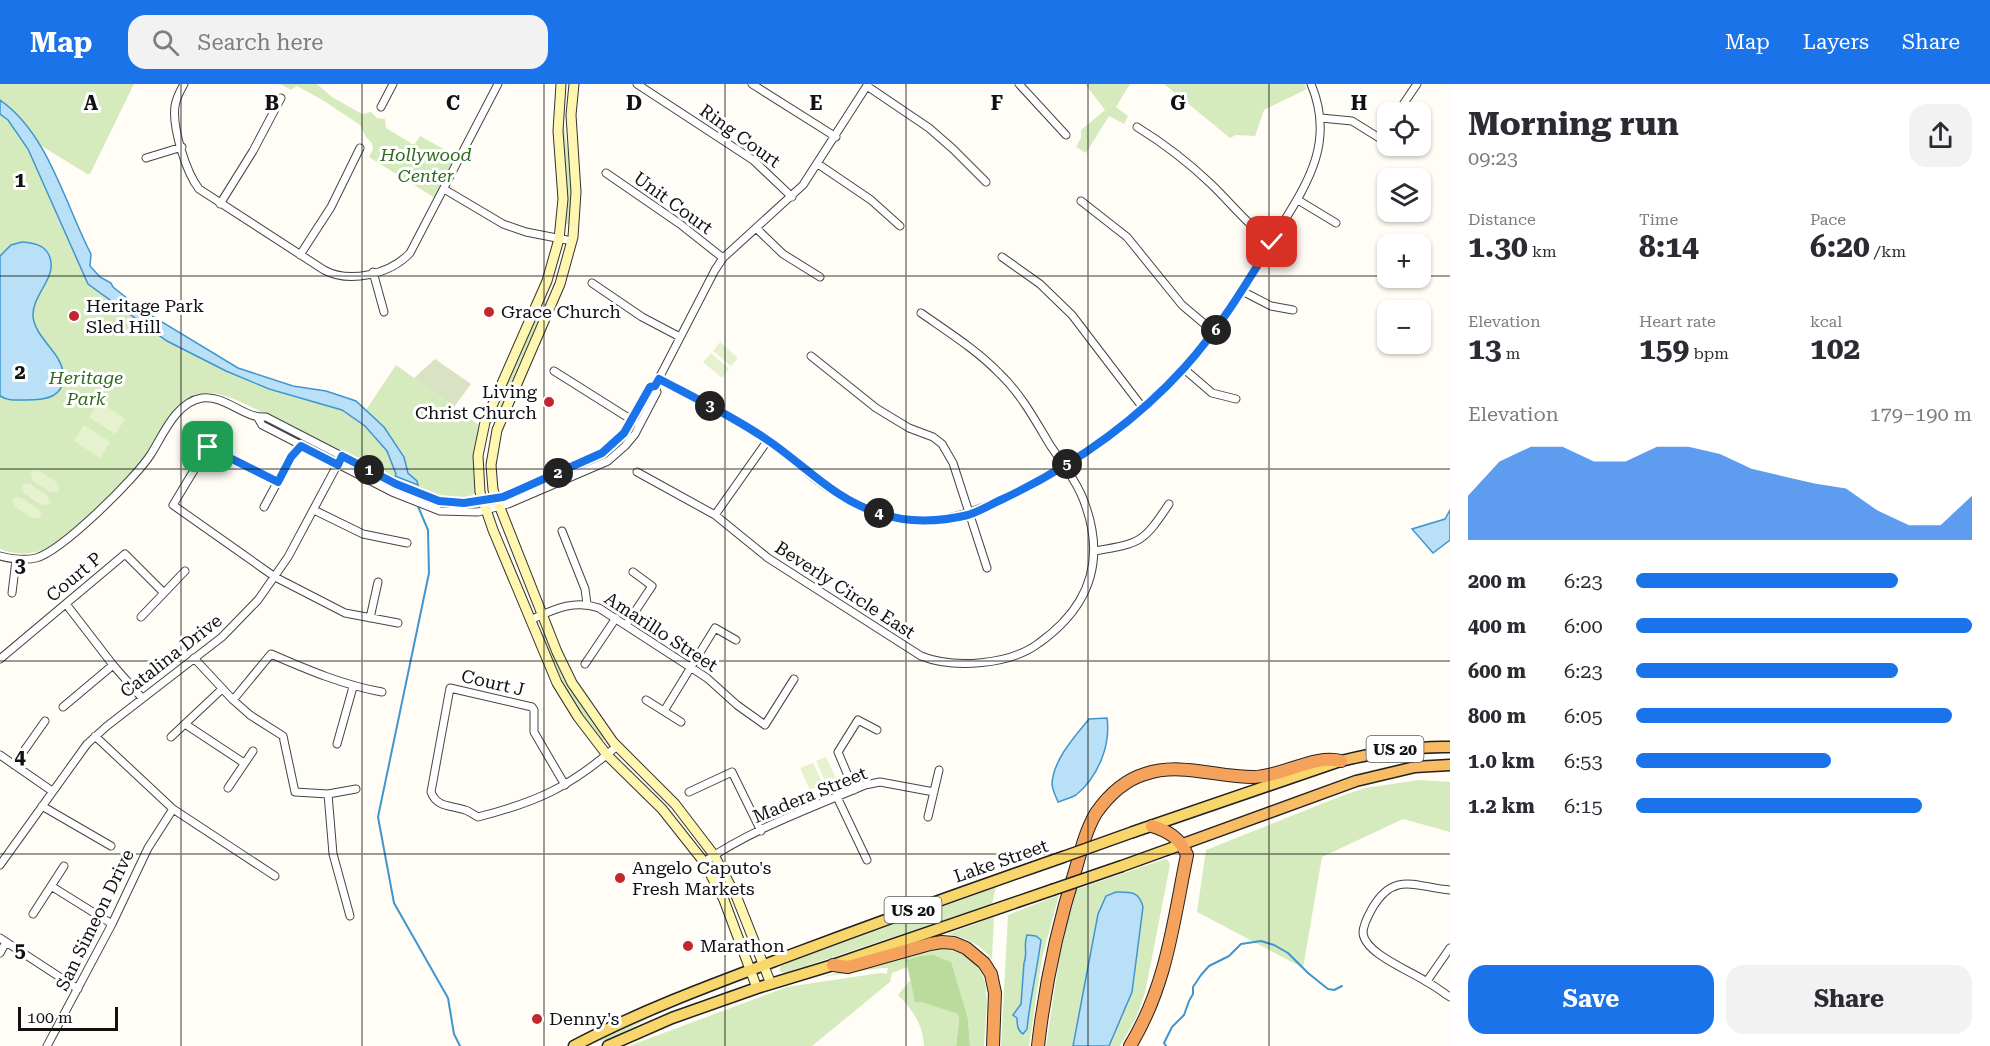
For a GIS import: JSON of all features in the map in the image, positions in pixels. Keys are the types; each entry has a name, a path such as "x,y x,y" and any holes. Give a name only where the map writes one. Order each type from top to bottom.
{"highway":[{"name":"Lake Street","path":"1341,761 1390,750 1431,746 1450,747"},
{"path":"1038,1046 1049,969 1064,906 1088,829 1114,792 1135,778 1162,770 1184,769 1258,777 1277,774 1329,758 1341,761"},
{"name":"US 20","path":"1183,844 1356,781 1415,767 1450,765"},
{"path":"1130,1046 1142,1027 1164,968 1187,855 1183,844 1164,830 1152,826"},
{"path":"833,965 848,967 942,942 966,948 984,963 994,985 993,1046"}],"main road":[{"path":"561,84 558,130 563,199 559,239 547,281 491,408 482,434 478,469 484,505 561,690 607,755 668,815 704,862 724,900 757,988"},
{"path":"574,84 571,127 576,198 572,241 560,284 496,430 491,465 497,502 572,683 617,746 675,804 714,855 737,898 771,984"},
{"name":"Lake Street","path":"574,1046 666,1004 925,905 1341,761"},
{"name":"US 20","path":"608,1046 671,1018 833,965 1183,844"}],"street":[{"path":"184,84 174,113 188,171 196,185 205,194 300,255 333,274 353,277 394,265 410,253 498,84"},
{"path":"381,107 393,84"},
{"name":"Ring Court","path":"637,84 753,160 792,197"},
{"path":"752,84 836,137"},
{"path":"1019,84 1065,135"},
{"path":"657,382 733,418 768,440 830,490 854,503 903,519 920,520 970,514 1023,489 1064,466 1108,436 1143,408 1183,368 1214,332 1298,200 1316,160 1321,118 1311,84"},
{"path":"1405,102 1417,84"},
{"path":"258,418 262,425 301,446 429,507 446,512 497,502 508,504 608,460 625,446 640,425 657,392 657,382 723,258 792,197 818,164 868,85 936,134 986,182"},
{"path":"220,204 253,151 281,98"},
{"path":"1321,118 1352,121 1377,137"},
{"path":"1137,127 1160,141 1193,167 1249,225 1272,242"},
{"path":"146,158 182,147"},
{"path":"300,255 331,207 360,148"},
{"path":"818,164 871,200 900,226"},
{"name":"Unit Court","path":"606,173 680,224 723,258"},
{"path":"444,189 503,224 526,232 572,241"},
{"path":"1298,200 1336,223"},
{"path":"1081,201 1127,237 1182,305 1214,332"},
{"path":"756,228 783,254 820,277"},
{"path":"1002,257 1040,284 1072,315 1143,408"},
{"path":"373,272 384,312"},
{"path":"592,283 642,317 680,337"},
{"path":"1242,291 1271,306 1293,310"},
{"path":"921,313 977,353 1002,375 1020,396 1085,504 1095,551 1131,545 1140,540 1169,504"},
{"path":"811,356 876,408 909,429 933,437 942,444 953,463 987,568"},
{"path":"1183,368 1212,393 1236,399"},
{"path":"554,370 640,425"},
{"path":"497,502 503,497 602,453 624,433 650,387 657,382"},
{"path":"0,556 16,560 37,558 53,549 116,496 144,464 176,414 201,398 219,400 258,418 267,417 396,484 425,496 449,503 484,505"},
{"path":"715,515 768,440"},
{"path":"264,507 291,457 301,446"},
{"path":"278,482 208,447 173,505 275,577 345,614 398,623"},
{"name":"Catalina Drive","path":"0,865 75,758 95,736 241,619 275,577 342,456"},
{"name":"Beverly Circle East","path":"637,472 715,515 768,558 914,652 940,661 970,663 1012,658 1046,638 1067,618 1078,603 1087,586 1095,551"},
{"path":"314,510 363,534 407,543"},
{"path":"562,531 585,589 586,604"},
{"name":"Court P","path":"0,659 125,554 164,592"},
{"path":"12,593 16,560"},
{"path":"141,617 185,571"},
{"path":"626,625 652,586 633,572"},
{"path":"370,618 378,582"},
{"path":"66,604 113,665 142,698"},
{"name":"Amarillo Street","path":"530,620 564,606 586,604 599,608 707,678 737,705 765,725 794,679"},
{"path":"585,664 616,618"},
{"path":"664,711 715,628 736,640"},
{"path":"233,700 271,654 323,677 353,687 382,692"},
{"path":"194,658 250,715 283,736 295,792 328,794 356,789"},
{"path":"63,707 113,665"},
{"path":"337,744 353,687"},
{"name":"Court J","path":"450,688 532,707 534,732 565,785 532,801 478,817 466,810 441,804 434,799 431,792 450,688"},
{"path":"171,737 222,689"},
{"path":"646,700 681,722"},
{"path":"854,790 838,752 858,720 877,730"},
{"path":"14,765 45,721"},
{"path":"185,724 244,763"},
{"path":"95,736 173,809 275,876"},
{"path":"565,785 617,746"},
{"path":"228,788 253,751"},
{"path":"0,755 52,791"},
{"path":"928,817 939,770"},
{"path":"689,792 732,772 760,831"},
{"name":"Madera Street","path":"704,862 760,831 865,785 880,782 934,792"},
{"path":"328,794 333,854 350,916"},
{"path":"837,797 867,860"},
{"path":"42,806 111,846"},
{"name":"San Simeon Drive","path":"47,1046 112,924 148,848 173,809"},
{"path":"33,914 64,866"},
{"path":"1450,890 1407,883 1388,889 1380,895 1367,917 1363,931 1365,940 1380,955 1427,981 1450,997"},
{"path":"51,886 112,924"},
{"path":"0,953 3,940 78,990"},
{"path":"1427,981 1450,948"}],"green space":[{"name":"Heritage Park","path":"0,84 134,84 90,174 16,130 28,149 88,284 167,341 226,371 269,390 342,410 365,426 387,451 396,474 392,480 239,401 216,394 198,394 189,398 175,410 148,452 121,486 60,540 40,551 30,553 0,549"},
{"name":"Hollywood Center","path":"280,84 317,84 332,97 362,114 371,112 377,118 385,119 386,128 414,145 420,136 456,156 435,198 369,157 373,149 372,143 360,125 297,86 291,90"},
{"path":"1085,84 1130,84 1116,107 1128,116 1124,124 1109,116 1086,153 1076,147 1081,138 1081,130 1105,110"},
{"path":"1164,84 1304,84 1307,89 1264,110 1255,136 1236,135 1230,138"},
{"path":"561,121 563,121 570,166 572,194 570,225 566,224 567,188"},
{"path":"548,290 534,332 493,428 504,390"},
{"path":"720,342 738,358 731,366 713,351"},
{"path":"711,353 729,369 722,378 703,362"},
{"path":"435,359 471,384 454,407 414,378"},
{"path":"396,365 479,425 473,467 475,493 469,497 456,500 443,498 411,485 418,485 409,473 400,449 366,410"},
{"path":"99,401 125,419 115,434 89,417"},
{"path":"84,425 110,442 100,458 74,441"},
{"path":"628,432 631,432 625,442 604,459 539,487 598,458 609,451"},
{"path":"33,470 36,472 38,470 58,483 57,486 60,488 56,493 53,491 52,493 31,480 33,477 30,475"},
{"path":"24,483 27,485 29,483 49,497 51,501 48,506 44,504 43,506 23,493 24,490 21,488"},
{"path":"16,497 20,497 40,510 42,514 39,519 36,517 34,519 14,506 12,502"},
{"path":"545,634 577,700 605,739 602,741 560,677 541,635"},
{"path":"826,757 836,778 826,783 816,761"},
{"path":"813,763 823,784 810,790 800,768"},
{"path":"1419,780 1450,782 1450,832 1403,819 1322,857 1303,968 1197,912 1206,850 1365,788"},
{"path":"1165,859 1170,865 1145,993 1136,1018 1120,1046 1109,1046 1132,992 1143,907 1096,923 1073,1046 1046,1046 1060,955 1075,890"},
{"path":"996,887 992,904 785,973 779,971 781,965"},
{"path":"1059,895 1042,958 1029,1046 1001,1046 1008,915","holes":["1025,938 1041,940 1029,1011 1017,1025 1018,1017 1013,1015 1021,1004 1026,958"]},
{"path":"994,917 992,959 972,942 947,934"},
{"path":"938,948 958,952 972,960 980,970 987,997 984,1046 970,1046 968,1019 960,995 906,960 907,967 892,973 890,982 812,1046 629,1046 787,987 880,973 887,974 888,968 882,968 821,977"},
{"path":"933,955 951,962 968,1019 970,1046 956,1046 958,1014 915,1002 906,960"},
{"path":"910,980 916,1002 958,1014 956,1046 924,1046 922,1031 916,1018 898,995"},
{"path":"666,1008 612,1039 601,1041 599,1039"}],"water":[{"path":"0,100 17,114 43,150 91,254 90,266 100,277 111,283 142,310 238,368 293,386 326,391 356,401 384,427 404,457 408,473 418,485 395,476 387,451 365,426 342,410 269,389 226,371 167,341 88,284 28,149 8,120 0,114"},
{"path":"22,242 44,248 49,255 51,271 36,300 33,316 38,331 61,364 63,381 58,392 53,396 12,400 0,396 0,256 11,245"},
{"path":"1450,510 1450,540 1433,553 1412,529 1445,519"},
{"path":"1107,718 1107,739 1097,770 1076,795 1058,802 1052,784 1060,757 1089,719"},
{"path":"1116,892 1137,895 1143,907 1132,992 1109,1046 1073,1046 1098,914 1106,896"},
{"path":"1027,935 1036,936 1041,940 1027,1029 1023,1034 1018,1029 1017,1018 1013,1015 1021,1004"}],"waterway":[{"path":"417,504 428,530 429,573 378,817 394,903 448,998 454,1034 460,1046"},
{"path":"1166,1046 1164,1043 1172,1027 1184,1015 1193,994 1193,987 1201,975 1209,966 1229,956 1241,944 1261,941 1274,945 1288,953 1328,989 1334,990 1342,986"}],"place":[{"name":"Grace Church","path":"489,312"},
{"name":"Heritage Park Sled Hill","path":"74,316"},
{"name":"Living Christ Church","path":"549,402"},
{"name":"Angelo Caputo's Fresh Markets","path":"620,878"},
{"name":"Marathon","path":"688,946"},
{"name":"Denny's","path":"537,1019"}],"route":[{"path":"208,447 278,482 291,457 301,446 338,465 342,456 396,484 439,501 449,503 482,501 503,497 602,453 624,433 650,387 655,386 659,379 755,431 781,449 830,490 862,507 903,519 936,520 970,514 1023,489 1080,456 1143,408 1183,368 1214,332 1272,242"}]}
